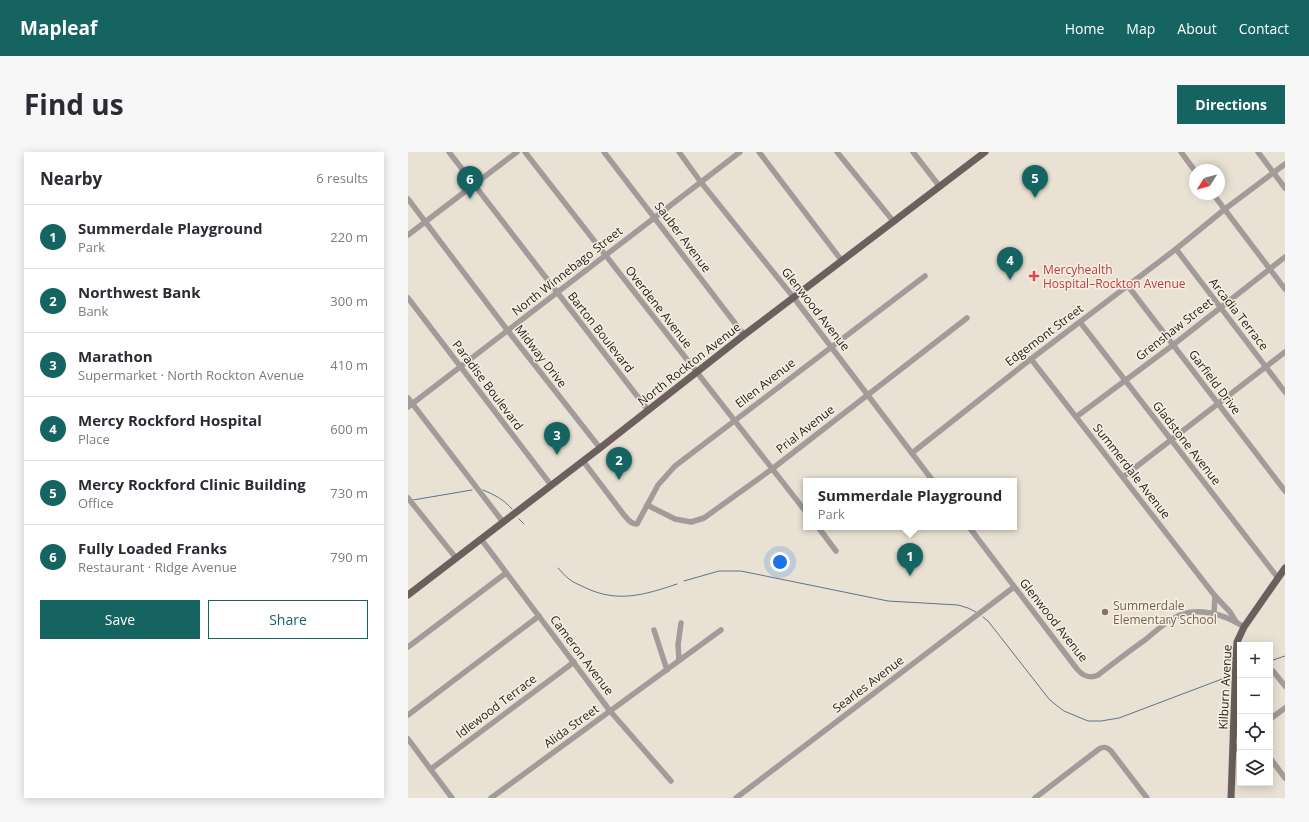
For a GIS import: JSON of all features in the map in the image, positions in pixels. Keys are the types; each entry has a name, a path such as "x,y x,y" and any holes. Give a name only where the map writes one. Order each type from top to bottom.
{"main road":[{"name":"North Rockton Avenue","path":"408,595 600,448 744,335 985,152"},
{"name":"Kilburn Avenue","path":"1231,798 1232,752 1237,735 1236,649 1240,634 1244,627 1285,568"}],"street":[{"name":"Barton Boulevard","path":"449,152 648,410"},
{"path":"408,235 517,152"},
{"name":"Overdene Avenue","path":"525,152 803,508"},
{"name":"Sauber Avenue","path":"604,152 744,335"},
{"name":"Glenwood Avenue","path":"679,152 700,181 794,298 932,478"},
{"name":"North Winnebago Street","path":"410,405 508,331 604,255 655,218 700,181 740,152"},
{"path":"759,152 842,261"},
{"path":"837,152 894,222"},
{"path":"913,152 940,187"},
{"path":"1181,152 1190,164"},
{"path":"1258,152 1285,188"},
{"name":"Edgemont Street","path":"912,453 1031,359 1285,164"},
{"name":"Midway Drive","path":"408,199 508,331 600,448"},
{"path":"1218,200 1285,289"},
{"name":"Arcadia Terrace","path":"1176,249 1285,392"},
{"name":"Grenshaw Street","path":"1076,417 1173,345 1285,257"},
{"name":"Ellen Avenue","path":"583,461 630,522 637,524 658,485 675,466 925,276"},
{"name":"Garfield Drive","path":"1128,286 1285,491"},
{"name":"Paradise Boulevard","path":"408,298 551,485"},
{"name":"Prial Avenue","path":"647,505 675,519 691,522 704,518 772,469 967,318"},
{"name":"Gladstone Avenue","path":"1080,322 1278,578"},
{"path":"1123,477 1285,352"},
{"name":"Summerdale Avenue","path":"1031,359 1235,620"},
{"path":"408,398 410,405 503,522"},
{"path":"408,498 456,558"},
{"path":"820,530 836,551"},
{"name":"Glenwood Avenue","path":"971,530 1077,669 1084,676 1094,677 1098,675 1181,614 1197,612 1214,613 1235,620 1244,627"},
{"name":"Cameron Avenue","path":"481,539 610,711 671,781"},
{"path":"408,647 506,572"},
{"name":"Searles Avenue","path":"736,798 1014,587"},
{"path":"1214,613 1215,596"},
{"path":"408,715 539,616"},
{"path":"679,660 678,645 681,623"},
{"path":"654,630 666,670"},
{"name":"Alida Street","path":"491,798 721,630"},
{"name":"Idlewood Terrace","path":"431,769 574,662"},
{"path":"1273,671 1285,686"},
{"path":"1273,718 1285,708"},
{"path":"408,739 452,798"},
{"path":"1035,798 1099,749 1105,747 1111,751 1147,798"},
{"path":"1232,752 1237,747"},
{"path":"1273,762 1285,778"}],"waterway":[{"path":"413,500 472,490"},
{"path":"483,490 499,498 512,509"},
{"path":"519,519 524,524"},
{"path":"558,568 575,583 598,593 609,595 631,596 677,584"},
{"path":"684,581 719,571 741,571 888,601 958,605 976,612"},
{"path":"983,617 988,621 1049,699 1064,711 1088,721 1101,721 1119,718 1230,676"},
{"path":"1273,660 1285,656"}],"place":[{"name":"Mercy Rockford Clinic Building","path":"1035,198"},
{"name":"Fully Loaded Franks","path":"470,199"},
{"name":"Mercyhealth Hospital–Rockton Avenue","path":"1034,276"},
{"name":"Mercy Rockford Hospital","path":"1010,280"},
{"name":"Marathon","path":"557,455"},
{"name":"Northwest Bank","path":"619,480"},
{"name":"Summerdale Playground","path":"910,576"},
{"name":"Summerdale Elementary School","path":"1105,612"}]}
